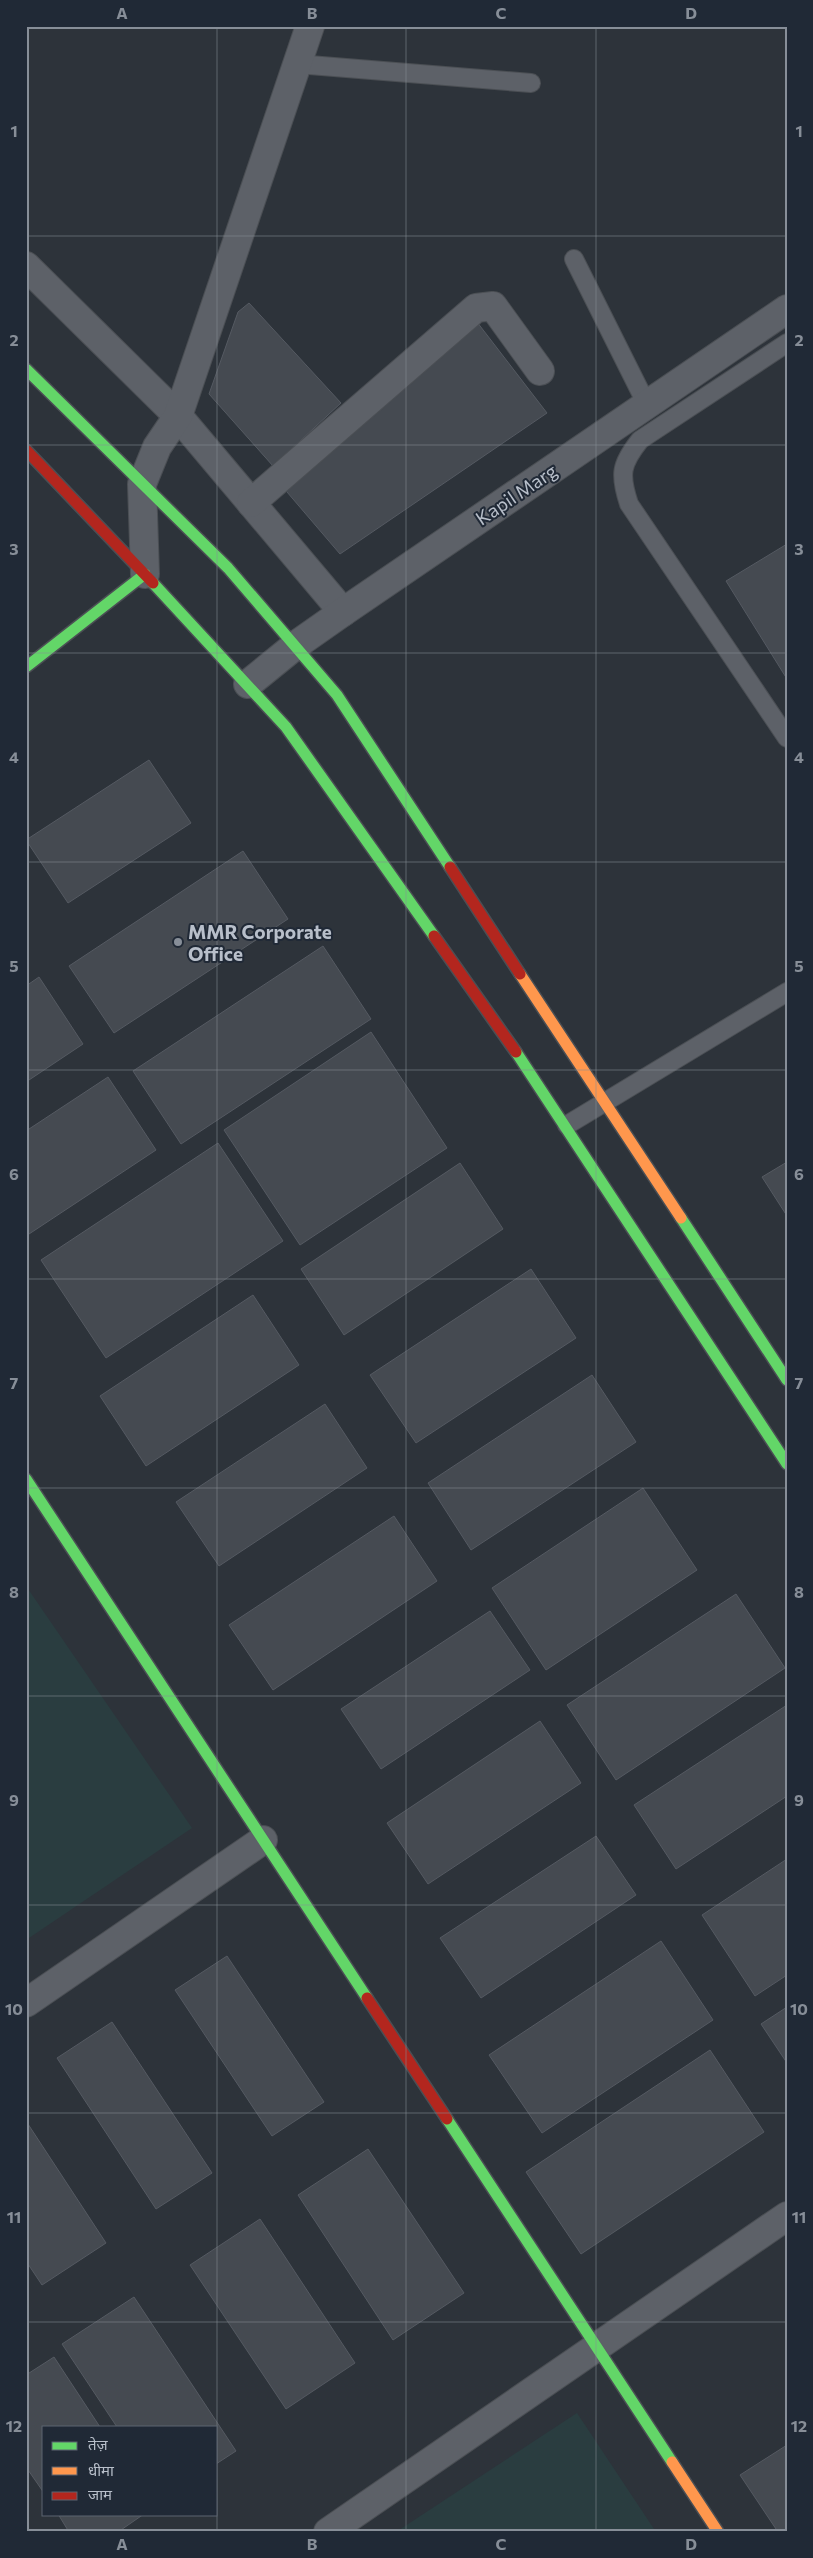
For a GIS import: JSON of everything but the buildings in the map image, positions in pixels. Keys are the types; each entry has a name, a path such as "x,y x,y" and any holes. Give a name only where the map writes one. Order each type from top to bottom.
{"street":[{"path":"145,574 142,484 157,447 178,416 310,26"},
{"path":"26,266 178,416 343,612"},
{"path":"251,503 476,308 493,306 540,371"},
{"name":"Kapil Marg","path":"248,684 296,644 787,310"},
{"path":"26,368 228,568 296,644 337,694 787,1380"},
{"path":"26,450 145,574 286,727 567,1125 787,1464"},
{"path":"26,667 145,574"},
{"path":"26,1479 718,2532"},
{"path":"26,2003 263,1840"},
{"path":"328,2532 787,2216"}],"lane":[{"path":"297,64 531,83"},
{"path":"574,259 646,405"},
{"path":"787,343 640,440 626,458 621,481 629,504 787,738"},
{"path":"567,1125 787,992"}],"shaded area":[{"path":"26,1586 192,1828 26,1940"},
{"path":"577,2413 656,2532 396,2532"}],"traffic: fast":[{"path":"26,369 228,568 337,695 450,867"},
{"path":"26,667 145,574"},
{"path":"153,583 286,727 434,936"},
{"path":"516,1052 787,1464"},
{"path":"681,1218 787,1380"},
{"path":"26,1479 367,1998"},
{"path":"447,2119 672,2462"}],"traffic: slow":[{"path":"520,974 681,1218"},
{"path":"672,2462 718,2532"}],"traffic: jam":[{"path":"26,450 153,583"},
{"path":"450,867 520,974"},
{"path":"434,936 516,1052"},
{"path":"367,1998 447,2119"}],"place":[{"name":"MMR Corporate Office","path":"178,942"}]}
